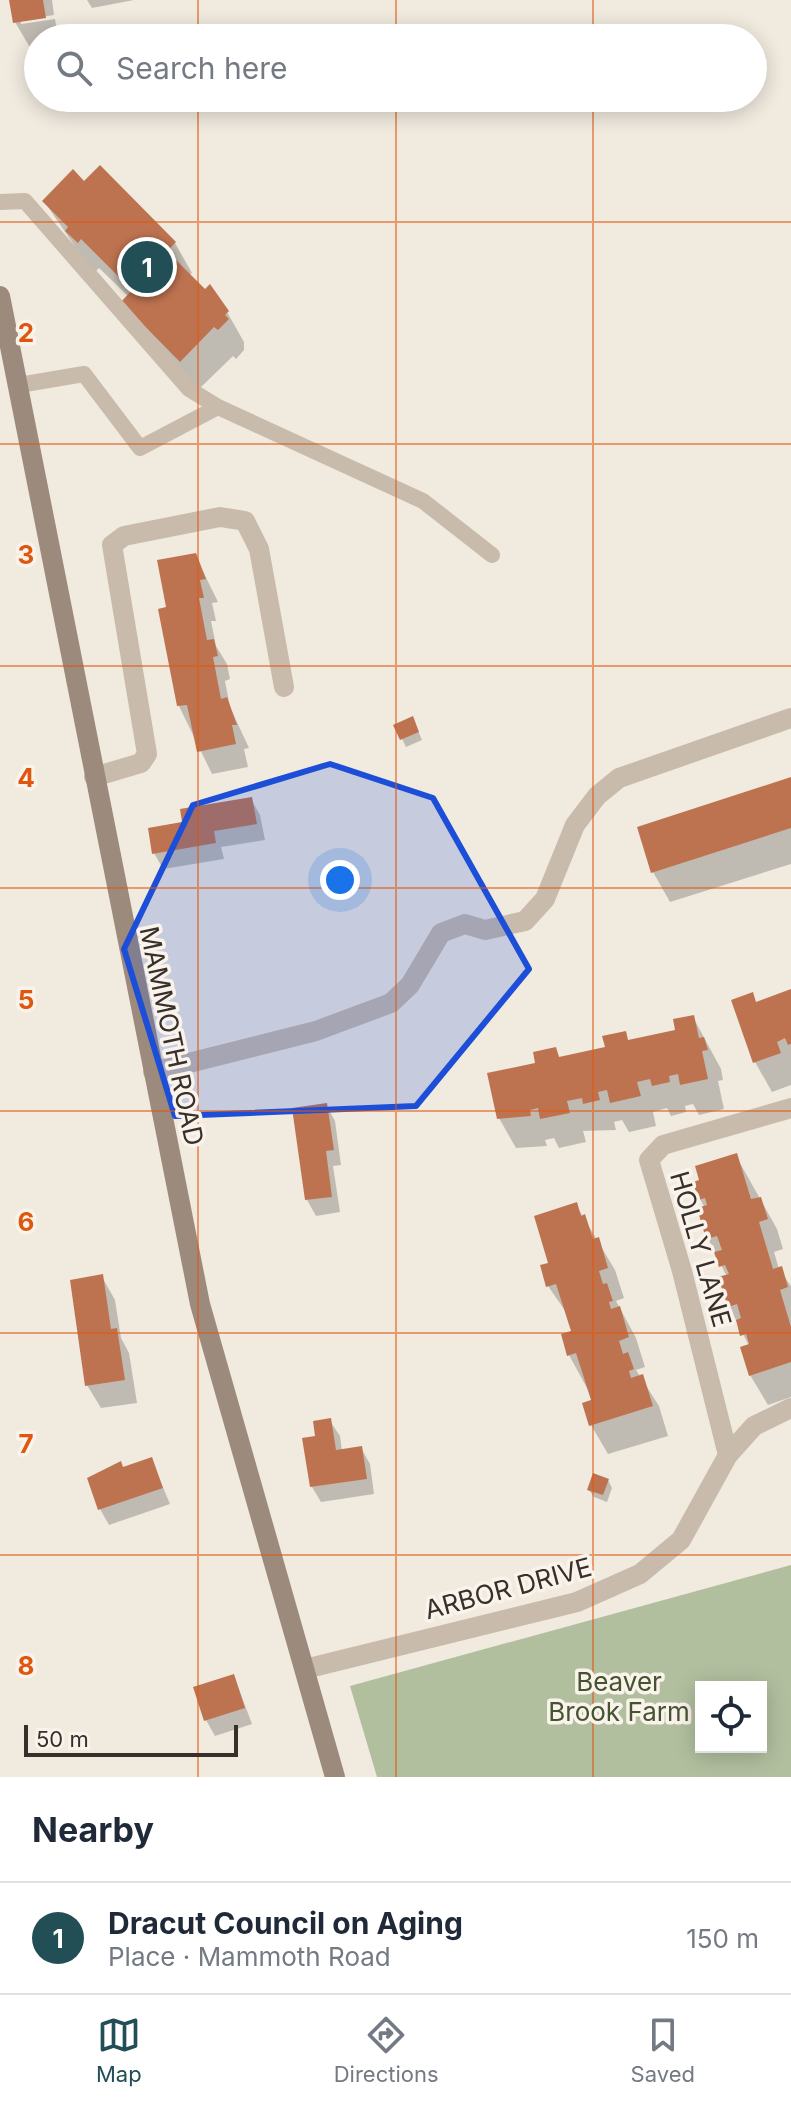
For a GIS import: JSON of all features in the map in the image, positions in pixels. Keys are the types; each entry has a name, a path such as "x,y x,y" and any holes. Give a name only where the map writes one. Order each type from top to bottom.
{"main road":[{"name":"MAMMOTH ROAD","path":"0,296 200,1304 335,1777"}],"street":[{"path":"94,777 141,763 147,754 112,545 124,536 220,517 245,521 259,549 284,687"},
{"path":"153,1072 316,1031 391,1003 410,985 441,933 465,924 485,930 525,921 545,899 575,825 597,796 619,778 791,718"},
{"name":"HOLLY LANE","path":"728,1455 682,1271 649,1160 663,1145 791,1108"},
{"name":"ARBOR DRIVE","path":"305,1669 577,1602 640,1574 681,1540 728,1455 754,1426 791,1408"}],"lane":[{"path":"0,202 25,201 189,389 218,407 423,501 492,555"},
{"path":"19,385 84,374 140,448 218,407"}],"highlighted area":[{"path":"330,764 433,798 529,969 416,1106 175,1116 124,949 193,805"}],"green space":[{"name":"Beaver Brook Farm","path":"791,1565 791,1777 377,1777 350,1686"}],"building":[{"path":"9,0 43,0 46,18 13,23"},
{"path":"100,165 176,242 167,251 205,289 210,284 229,311 225,315 229,319 218,330 214,327 180,362 121,302 132,290 81,239 78,243 65,231 68,227 42,201 73,169 84,181"},
{"path":"196,553 206,579 200,580 204,598 199,598 207,640 214,639 218,656 213,657 221,699 227,697 237,725 232,725 236,744 197,752 187,705 177,706 158,609 166,607 157,560"},
{"path":"413,716 419,732 400,740 393,725"},
{"path":"791,777 791,828 651,873 637,827"},
{"path":"252,797 257,824 214,831 216,843 152,854 148,828 182,822 180,809"},
{"path":"791,989 791,1044 788,1045 785,1038 777,1042 781,1053 753,1063 731,1000 753,992 756,1002"},
{"path":"694,1015 699,1038 704,1037 708,1050 702,1051 708,1079 680,1085 678,1074 669,1076 670,1082 652,1086 650,1079 637,1082 641,1096 610,1103 607,1090 598,1092 600,1100 583,1104 582,1098 567,1101 570,1113 540,1119 538,1108 530,1110 531,1116 497,1119 487,1073 535,1063 533,1052 556,1047 559,1057 605,1047 602,1036 626,1031 628,1040 675,1030 673,1019"},
{"path":"327,1103 334,1150 326,1151 332,1197 305,1200 292,1108"},
{"path":"737,1153 751,1199 761,1197 768,1219 759,1222 773,1269 782,1266 788,1287 780,1290 791,1327 791,1362 749,1376 740,1347 749,1344 746,1334 740,1336 736,1320 741,1318 737,1304 728,1307 718,1277 729,1274 725,1265 719,1267 714,1252 722,1250 717,1236 706,1239 697,1208 707,1205 705,1198 698,1200 693,1182 699,1180 695,1166"},
{"path":"577,1202 581,1216 585,1214 593,1239 599,1237 608,1268 599,1271 613,1301 609,1302 611,1309 620,1306 629,1337 619,1341 623,1354 628,1352 634,1369 629,1371 631,1378 643,1374 653,1406 589,1426 582,1403 591,1400 576,1353 567,1356 561,1334 571,1331 556,1284 546,1287 540,1265 548,1263 534,1216"},
{"path":"103,1274 111,1329 117,1328 125,1380 85,1386 70,1280"},
{"path":"331,1418 336,1450 362,1446 367,1479 310,1487 302,1438 315,1436 313,1421"},
{"path":"152,1457 163,1488 98,1510 87,1478 121,1461 123,1467"},
{"path":"593,1473 609,1479 603,1495 587,1490"},
{"path":"234,1674 245,1708 204,1721 193,1687"}],"place":[{"name":"Dracut Council on Aging","path":"147,267"}]}
